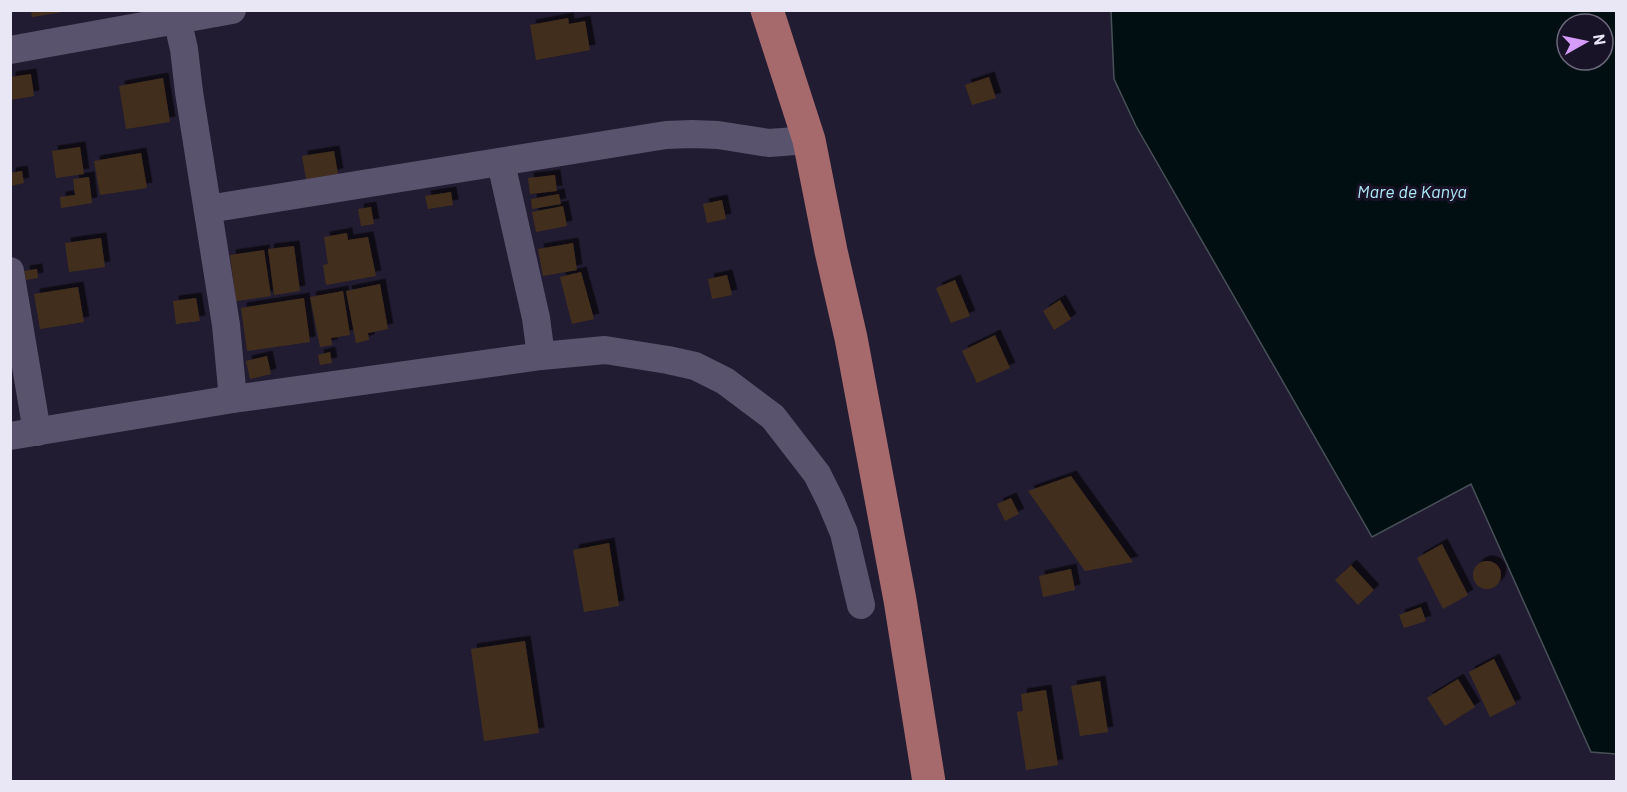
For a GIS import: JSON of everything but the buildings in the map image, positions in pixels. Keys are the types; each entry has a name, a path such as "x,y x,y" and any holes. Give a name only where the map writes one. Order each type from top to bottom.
{"highway":[{"path":"767,10 809,140 860,384 900,600 929,782"}],"street":[{"path":"10,50 176,16 232,10"},
{"path":"176,16 184,49 226,325 233,399"},
{"path":"208,209 666,135 718,135 769,143 809,140"},
{"path":"501,163 536,318 541,356"},
{"path":"10,271 24,434 233,399 541,356 605,350 695,366 725,381 773,417 817,474 844,533 861,605"}],"water":[{"name":"Mare de Kanya","path":"1111,11 1616,11 1616,754 1591,752 1471,484 1372,537 1136,126 1114,79"}]}
